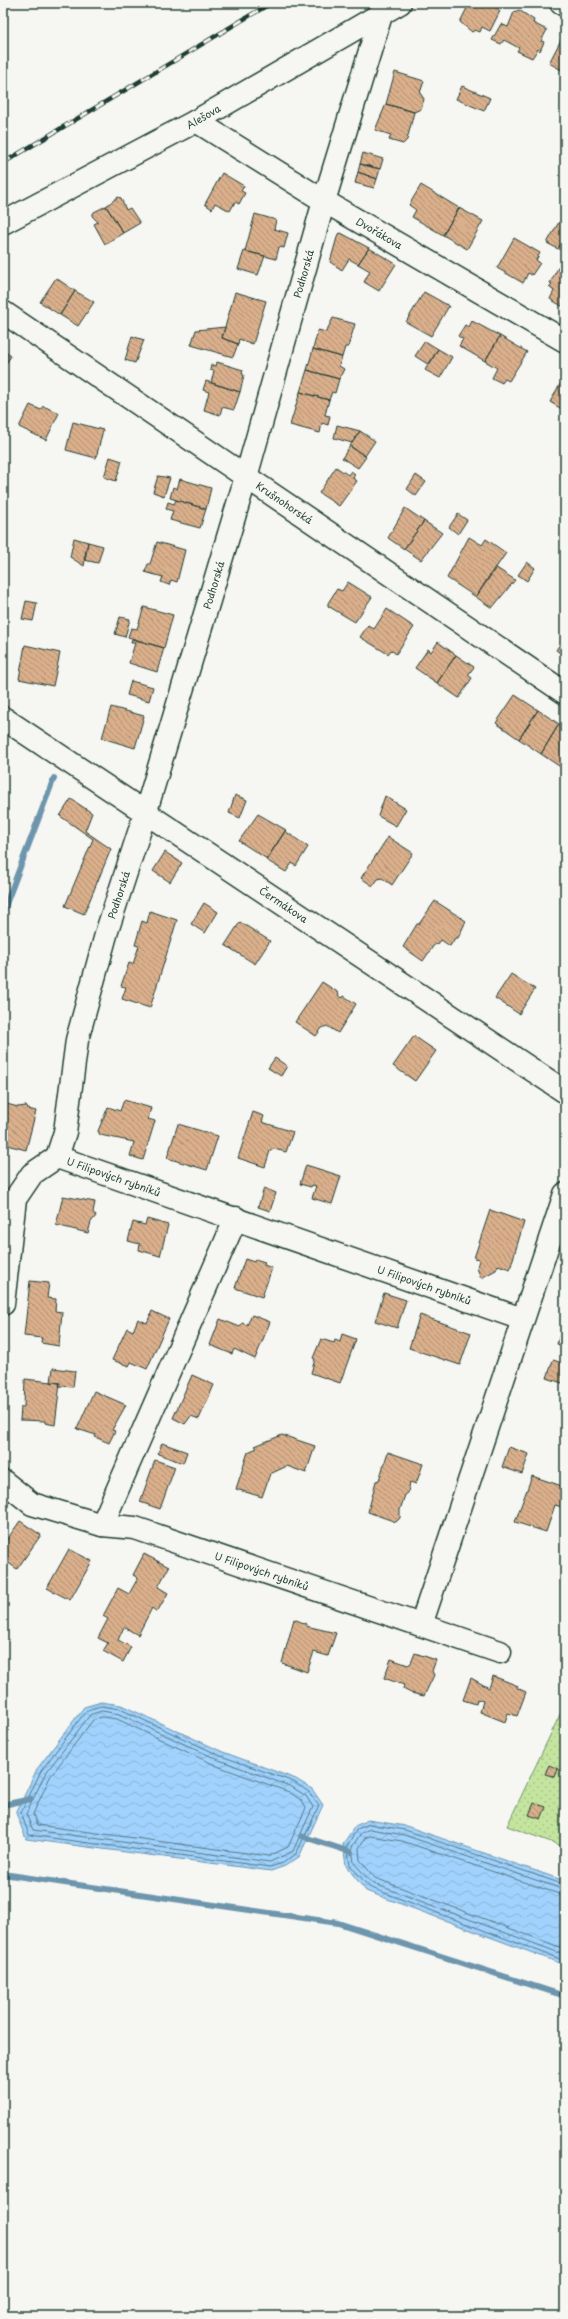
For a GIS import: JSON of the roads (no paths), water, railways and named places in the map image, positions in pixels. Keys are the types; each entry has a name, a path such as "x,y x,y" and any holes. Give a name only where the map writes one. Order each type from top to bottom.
{"street":[{"name":"Alešova","path":"3,223 196,121 400,3"},
{"path":"561,3 565,5"},
{"name":"Podhorská","path":"57,1157 65,1132 77,1040 107,931 145,814 246,477 324,201 381,15"},
{"name":"Dvořákova","path":"196,121 324,201 565,341"},
{"name":"Krušnohorská","path":"3,312 565,693"},
{"name":"Čermákova","path":"3,718 145,814 565,1091"},
{"name":"U Filipových rybníků","path":"3,1304 15,1199 32,1174 57,1157 236,1218 522,1319"},
{"path":"421,1625 565,1194"},
{"path":"102,1525 236,1218"},
{"name":"U Filipových rybníků","path":"3,1481 32,1504 102,1525 135,1528 500,1652"}],"water":[{"path":"101,1702 121,1705 223,1752 296,1779 312,1789 323,1805 299,1857 285,1866 271,1871 26,1839 16,1813 37,1769 84,1707"},
{"path":"368,1820 406,1826 565,1881 565,1965 366,1891 346,1866 343,1844 355,1826"}],"waterway":[{"path":"3,912 54,778"},
{"path":"3,1805 31,1799"},
{"path":"301,1836 351,1852"},
{"path":"3,1874 338,1923 565,1996"}],"railway":[{"path":"3,163 271,3"}]}
